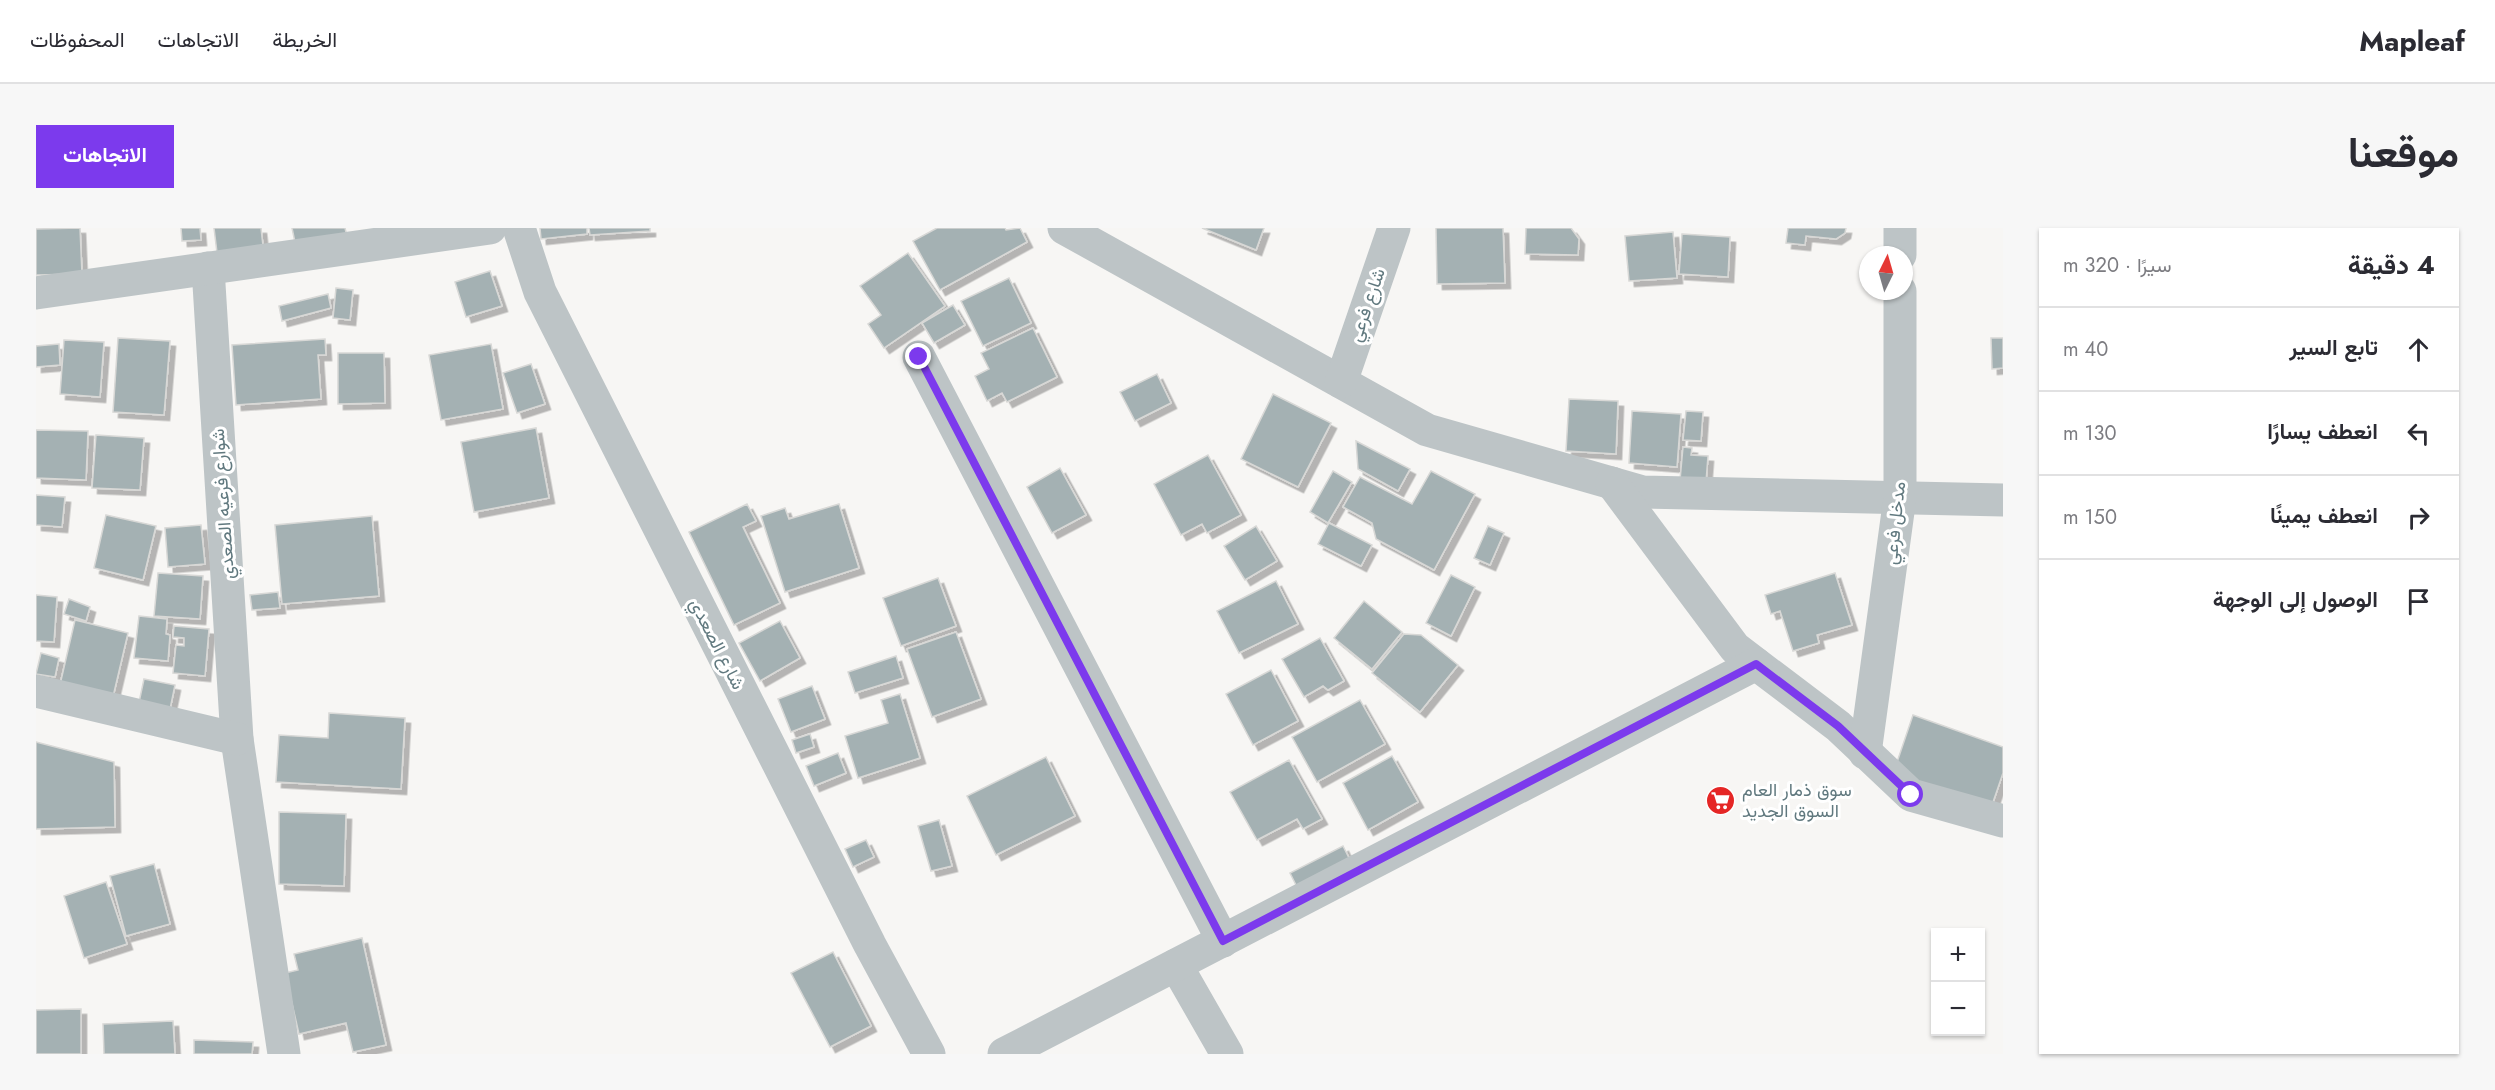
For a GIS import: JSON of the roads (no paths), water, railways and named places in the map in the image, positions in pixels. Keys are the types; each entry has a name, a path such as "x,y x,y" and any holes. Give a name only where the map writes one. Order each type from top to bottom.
{"street":[{"path":"36,293 490,228"},
{"name":"شارع الصعدي","path":"519,228 540,292 870,945 929,1054"},
{"path":"1064,228 1427,430 1643,492 2003,500"},
{"name":"شارع فرعي","path":"1341,382 1394,228"},
{"path":"1900,228 1900,246"},
{"name":"شوارع فرعيه الصعدي","path":"208,268 237,739 284,1054"},
{"name":"مدخل فرعي","path":"1865,753 1900,497 1900,300"},
{"path":"919,357 1223,941"},
{"path":"1612,483 1735,648 1838,726 1911,795 2003,821"},
{"path":"1004,1054 1756,664"},
{"path":"36,690 237,739"},
{"path":"1176,965 1227,1054"}],"place":[{"name":"سوق ذمار العام السوق الجديد","path":"1721,800"}]}
